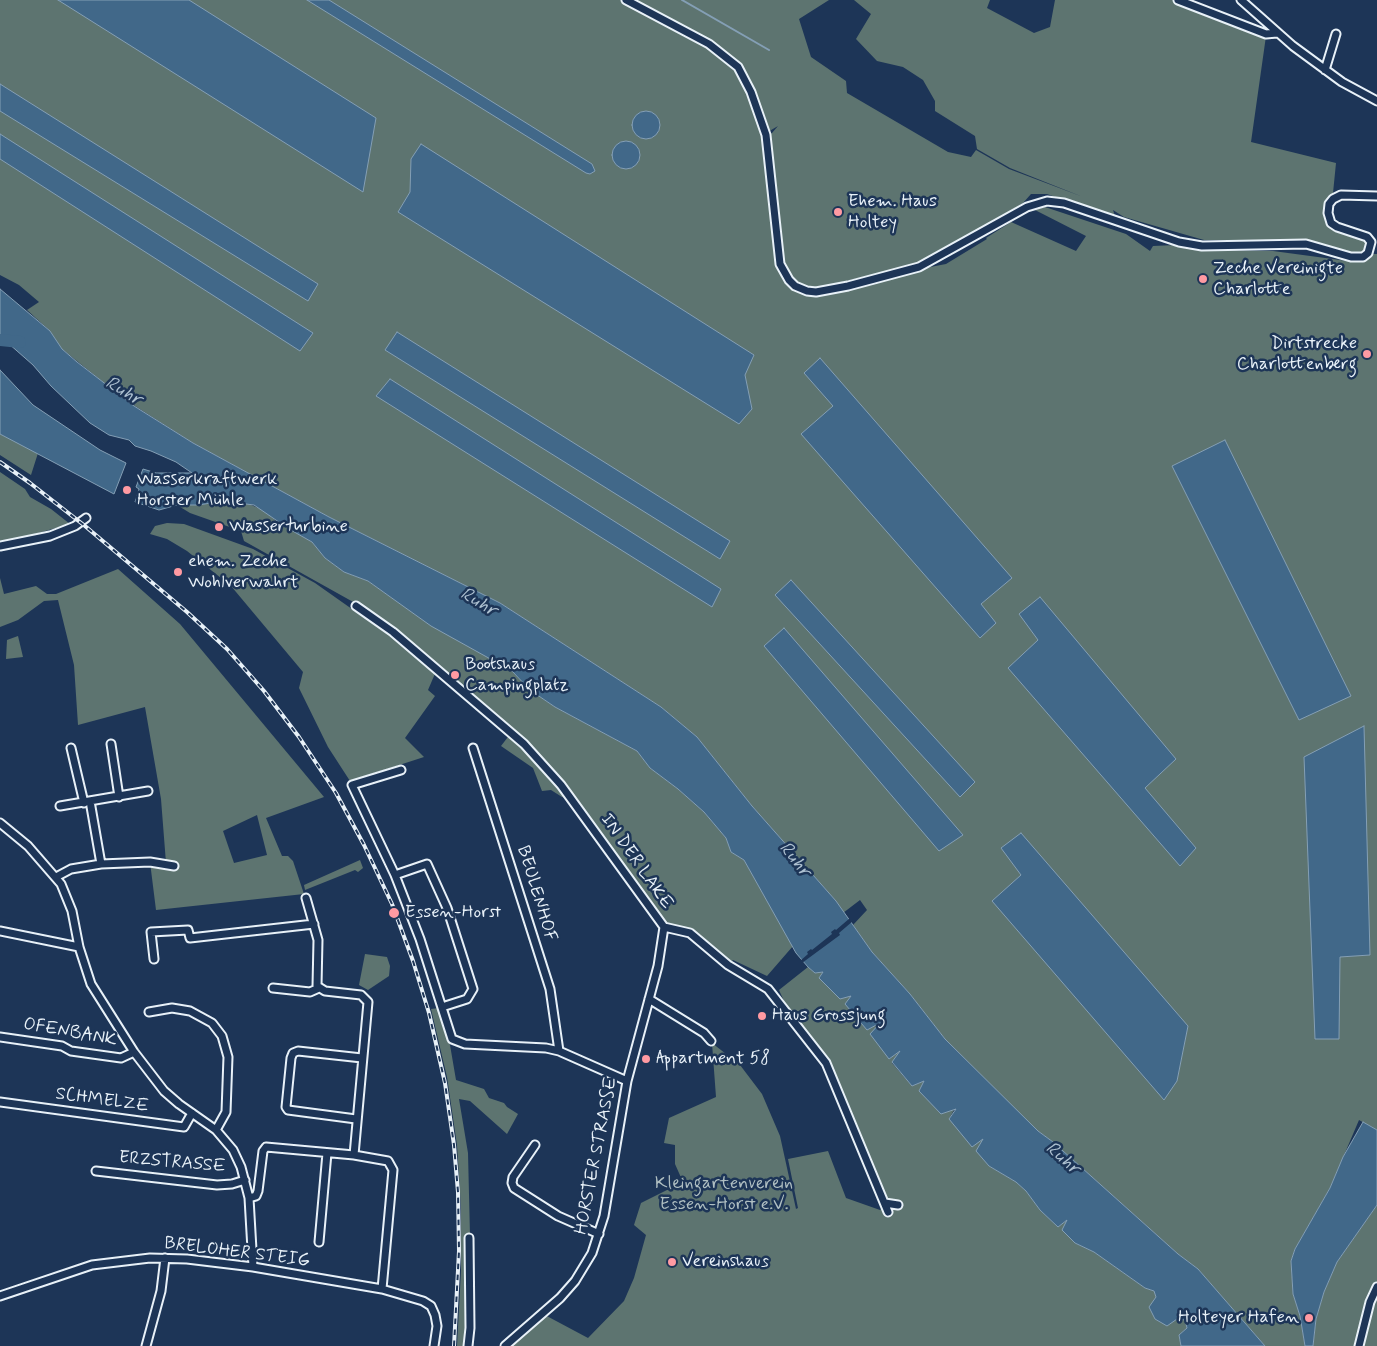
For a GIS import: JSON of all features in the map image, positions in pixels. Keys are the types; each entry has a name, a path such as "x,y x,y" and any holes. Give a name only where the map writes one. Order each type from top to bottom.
{"street":[{"path":"626,0 723,53 738,67 746,79 766,135 780,264 789,280 795,286 807,291 822,291 919,267 1027,207 1047,200 1179,242 1202,246 1306,244 1352,257 1363,257 1368,253 1371,242 1367,237 1336,227 1331,223 1328,213 1329,204 1333,199 1341,195 1377,196"},
{"path":"1178,0 1266,34 1276,33"},
{"path":"1241,0 1276,33 1325,70 1353,89 1377,101"},
{"path":"1325,70 1336,34"},
{"path":"0,546 50,536 75,526 86,518"},
{"name":"IN DER LAKE","path":"356,606 393,632 524,744 566,791 667,927 690,933 728,965 768,989 821,1054 888,1212"},
{"path":"111,744 119,797"},
{"path":"71,748 87,802 101,864"},
{"name":"BEULENHOF","path":"473,748 550,989 559,1051"},
{"path":"401,770 352,785 395,875 452,1039 460,1043 546,1048 559,1051 627,1081"},
{"path":"60,806 148,791"},
{"path":"0,823 28,846 56,877 72,911 79,947 96,994 134,1052 164,1091 216,1130 233,1150 245,1180 249,1198 253,1267"},
{"path":"56,877 72,870 101,864 150,862 174,866"},
{"path":"395,875 427,864 447,908 473,989 467,999 442,1007"},
{"path":"306,898 319,943 316,981 319,988 325,991 359,994 366,998 368,1006 354,1155"},
{"path":"154,958 152,932 188,930 190,938 314,924"},
{"name":"HORSTER STRASSE","path":"505,1346 560,1298 575,1282 592,1253 604,1216 627,1081 667,927"},
{"path":"0,931 79,947"},
{"path":"273,988 310,992 319,988"},
{"path":"649,999 704,1033 710,1041"},
{"path":"148,1012 172,1008 190,1011 212,1023 222,1036 228,1057 226,1112 216,1130"},
{"name":"OFENBANK","path":"0,1037 62,1046 71,1051 121,1058 134,1052"},
{"path":"356,1119 288,1110 286,1107 289,1072 291,1058 296,1052 362,1058"},
{"name":"SCHMELZE","path":"0,1102 184,1127 192,1113"},
{"path":"534,1145 513,1177 514,1188 558,1216 599,1234"},
{"path":"249,1198 256,1196 258,1191 263,1151 266,1147 354,1155 386,1160 394,1170 382,1289"},
{"path":"319,1242 327,1153"},
{"name":"ERZSTRASSE","path":"96,1171 217,1185 232,1184 245,1180"},
{"path":"885,1203 898,1205"},
{"path":"468,1346 470,1328 469,1238"},
{"path":"146,1346 161,1291 165,1258"},
{"name":"BRELOHER STEIG","path":"0,1296 92,1266 165,1258 253,1267 382,1289 423,1301 431,1306 436,1320 434,1346"},
{"path":"1358,1346 1370,1302 1377,1287"}],"green space":[{"path":"0,0 622,0 707,46 731,62 744,81 764,135 778,265 786,282 809,294 819,295 849,289 920,269 946,264 1011,222 1076,251 1086,236 1035,210 1045,207 1126,234 1150,251 1153,246 1176,245 1204,250 1273,251 1355,262 1370,254 1377,254 1377,1130 1359,1120 1330,1188 1295,1249 1291,1261 1293,1294 1300,1316 1305,1346 1265,1346 1198,1269 1178,1254 1012,1106 945,1039 910,994 872,952 853,925 867,910 860,900 843,913 836,901 752,806 697,737 661,707 500,603 329,517 193,443 124,399 62,349 50,331 27,310 39,302 19,285 0,275"},
{"path":"631,0 829,0 799,19 811,57 846,81 847,93 948,152 971,157 976,150 1009,169 1083,197 1010,168 977,149 975,136 935,111 935,101 923,80 903,67 877,61 856,39 871,14 854,0 990,0 987,8 1034,33 1050,27 1055,0 1176,0 1266,36 1251,142 1336,163 1330,223 1365,238 1369,245 1359,255 1355,256 1306,243 1272,240 1204,240 1124,217 1113,210 1116,219 1047,194 1031,194 1023,203 979,230 915,264 814,289 803,287 791,279 782,264 766,136 772,133 778,126 766,133 734,59 725,51"},
{"path":"0,434 38,453 31,475 0,455"},
{"path":"0,472 25,489 30,497 51,509 70,524 17,539 0,541"},
{"path":"222,501 244,502 263,510 275,520 312,542 325,558 344,572 368,581 425,621 512,671 530,690 555,707 637,751 650,768 704,812 726,838 731,852 744,860 793,946 767,976 733,960 729,964 691,932 665,926 572,800 562,797 551,790 542,791 533,768 501,746 511,733 394,631 355,603 244,541 241,531 190,513 177,505 199,505"},
{"path":"167,523 184,524 253,549 315,583 437,669 428,690 435,696 405,738 424,757 350,781 328,747 299,688 303,672 231,586 187,551 167,539 150,534 155,526"},
{"path":"118,569 180,624 324,797 266,818 282,856 288,856 293,861 304,894 156,910 150,862 166,863 161,799 145,707 78,725 74,665 58,600 44,601 18,620 0,627 0,578 4,594 36,586 47,594 56,594","holes":["257,815 267,855 234,863 223,831"]},
{"path":"18,636 23,657 6,659 7,640"},
{"path":"360,860 363,868 358,872 355,870 305,890 304,885"},
{"path":"365,954 387,957 390,966 389,976 368,990 359,985"},
{"name":"Kleingartenverein Essen-Horst e.V.","path":"808,967 815,973 823,972 819,978 851,996 879,1023 889,1059 900,1051 892,1063 912,1086 924,1081 919,1091 928,1100 955,1108 949,1119 982,1138 989,1166 1016,1182 1026,1191 1040,1210 1058,1227 1067,1220 1075,1243 1094,1252 1145,1288 1155,1291 1156,1297 1177,1319 1185,1320 1187,1328 1179,1335 1181,1346 505,1346 543,1314 588,1338 624,1301 634,1278 646,1235 634,1225 641,1203 683,1182 675,1164 675,1145 664,1143 669,1118 716,1097 712,1043 740,1065 762,1094 780,1136 796,1209 798,1208 788,1159 828,1151 846,1198 880,1210 884,1206 828,1062 789,1012 779,990"},
{"path":"439,1008 450,1045 456,1080 484,1089 489,1098 504,1103 518,1114 507,1134 470,1101 459,1099 468,1153 470,1236 467,1346 457,1346 461,1271 461,1208 457,1145 447,1077 431,1009"},
{"path":"1377,1205 1377,1346 1313,1346 1316,1319 1324,1292 1337,1262"}],"water":[{"path":"58,0 189,0 376,118 363,192"},
{"path":"307,0 329,0 592,164 595,171 590,174 586,173"},
{"path":"0,84 318,284 308,301 0,111"},
{"path":"646,111 656,115 660,125 656,135 646,139 636,135 632,125 636,115"},
{"path":"0,134 313,333 300,351 0,159"},
{"path":"626,141 636,145 640,155 636,165 626,169 616,165 612,155 616,145"},
{"path":"421,144 754,355 745,375 752,409 739,424 398,212 410,192 411,159"},
{"path":"0,289 50,331 62,349 134,406 193,443 329,517 500,603 661,707 697,737 752,806 836,901 872,952 910,994 945,1039 1038,1131 1053,1142 1178,1254 1198,1269 1265,1346 1181,1346 1179,1335 1187,1328 1185,1320 1177,1319 1167,1326 1155,1319 1149,1307 1156,1297 1154,1291 1145,1288 1094,1252 1075,1243 1062,1230 1067,1220 1058,1227 1040,1210 1026,1191 1016,1182 989,1166 976,1151 983,1139 972,1147 949,1119 956,1109 941,1114 919,1091 924,1081 912,1086 892,1062 900,1051 889,1059 870,1034 880,1023 867,1030 845,1004 851,996 840,999 819,978 823,972 815,973 808,967 796,953 744,860 731,852 726,838 704,812 650,768 637,751 555,707 530,690 512,671 431,626 368,581 344,572 325,558 312,542 254,505 222,501 199,505 177,505 159,510 135,502 139,489 136,487 143,469 156,473 192,473 176,462 135,446 129,440 109,435 90,423 51,386 33,365 0,336"},
{"path":"397,332 730,541 720,559 385,350"},
{"path":"820,358 1012,578 981,604 996,623 980,638 801,434 833,406 804,373"},
{"path":"0,370 33,405 100,450 126,463 114,494 0,434"},
{"path":"390,379 721,589 712,607 376,396"},
{"path":"1225,440 1351,696 1299,720 1172,466"},
{"path":"791,580 975,782 960,797 775,595"},
{"path":"1040,597 1176,759 1145,788 1196,848 1180,866 1008,668 1038,640 1019,614"},
{"path":"784,628 963,835 939,851 764,646"},
{"path":"1364,726 1370,955 1340,957 1339,1039 1315,1039 1304,757"},
{"path":"1021,833 1188,1026 1177,1081 1164,1100 992,901 1021,875 1001,848"},
{"path":"1363,1122 1377,1130 1377,1205 1337,1262 1324,1292 1316,1319 1313,1346 1305,1346 1300,1316 1293,1294 1291,1261 1295,1249 1330,1188 1343,1157"}],"pier":[{"path":"850,918 853,921 839,933 840,935 802,963 800,961 808,954 807,952 812,950 832,934 831,932"}],"waterway":[{"path":"682,0 769,50"},
{"name":"Ruhr","path":"0,340 20,342"}],"railway":[{"path":"0,462 85,526 187,612 227,649 264,691 299,737 336,793 364,845 392,904 413,961 429,1013 445,1083 454,1145 458,1192 459,1251 454,1346"}],"place":[{"name":"Ehem. Haus Holtey","path":"838,212"},
{"name":"Zeche Vereinigte Charlotte","path":"1203,279"},
{"name":"Dirtstrecke Charlottenberg","path":"1367,354"},
{"name":"Wasserkraftwerk Horster Mühle","path":"127,490"},
{"name":"Wasserturbine","path":"219,527"},
{"name":"ehem. Zeche Wohlverwahrt","path":"178,572"},
{"name":"Bootshaus Campingplatz","path":"455,675"},
{"name":"Essen-Horst","path":"394,913"},
{"name":"Haus Grossjung","path":"762,1016"},
{"name":"Appartment 58","path":"646,1059"},
{"name":"Vereinshaus","path":"672,1262"},
{"name":"Holteyer Hafen","path":"1309,1318"}]}
